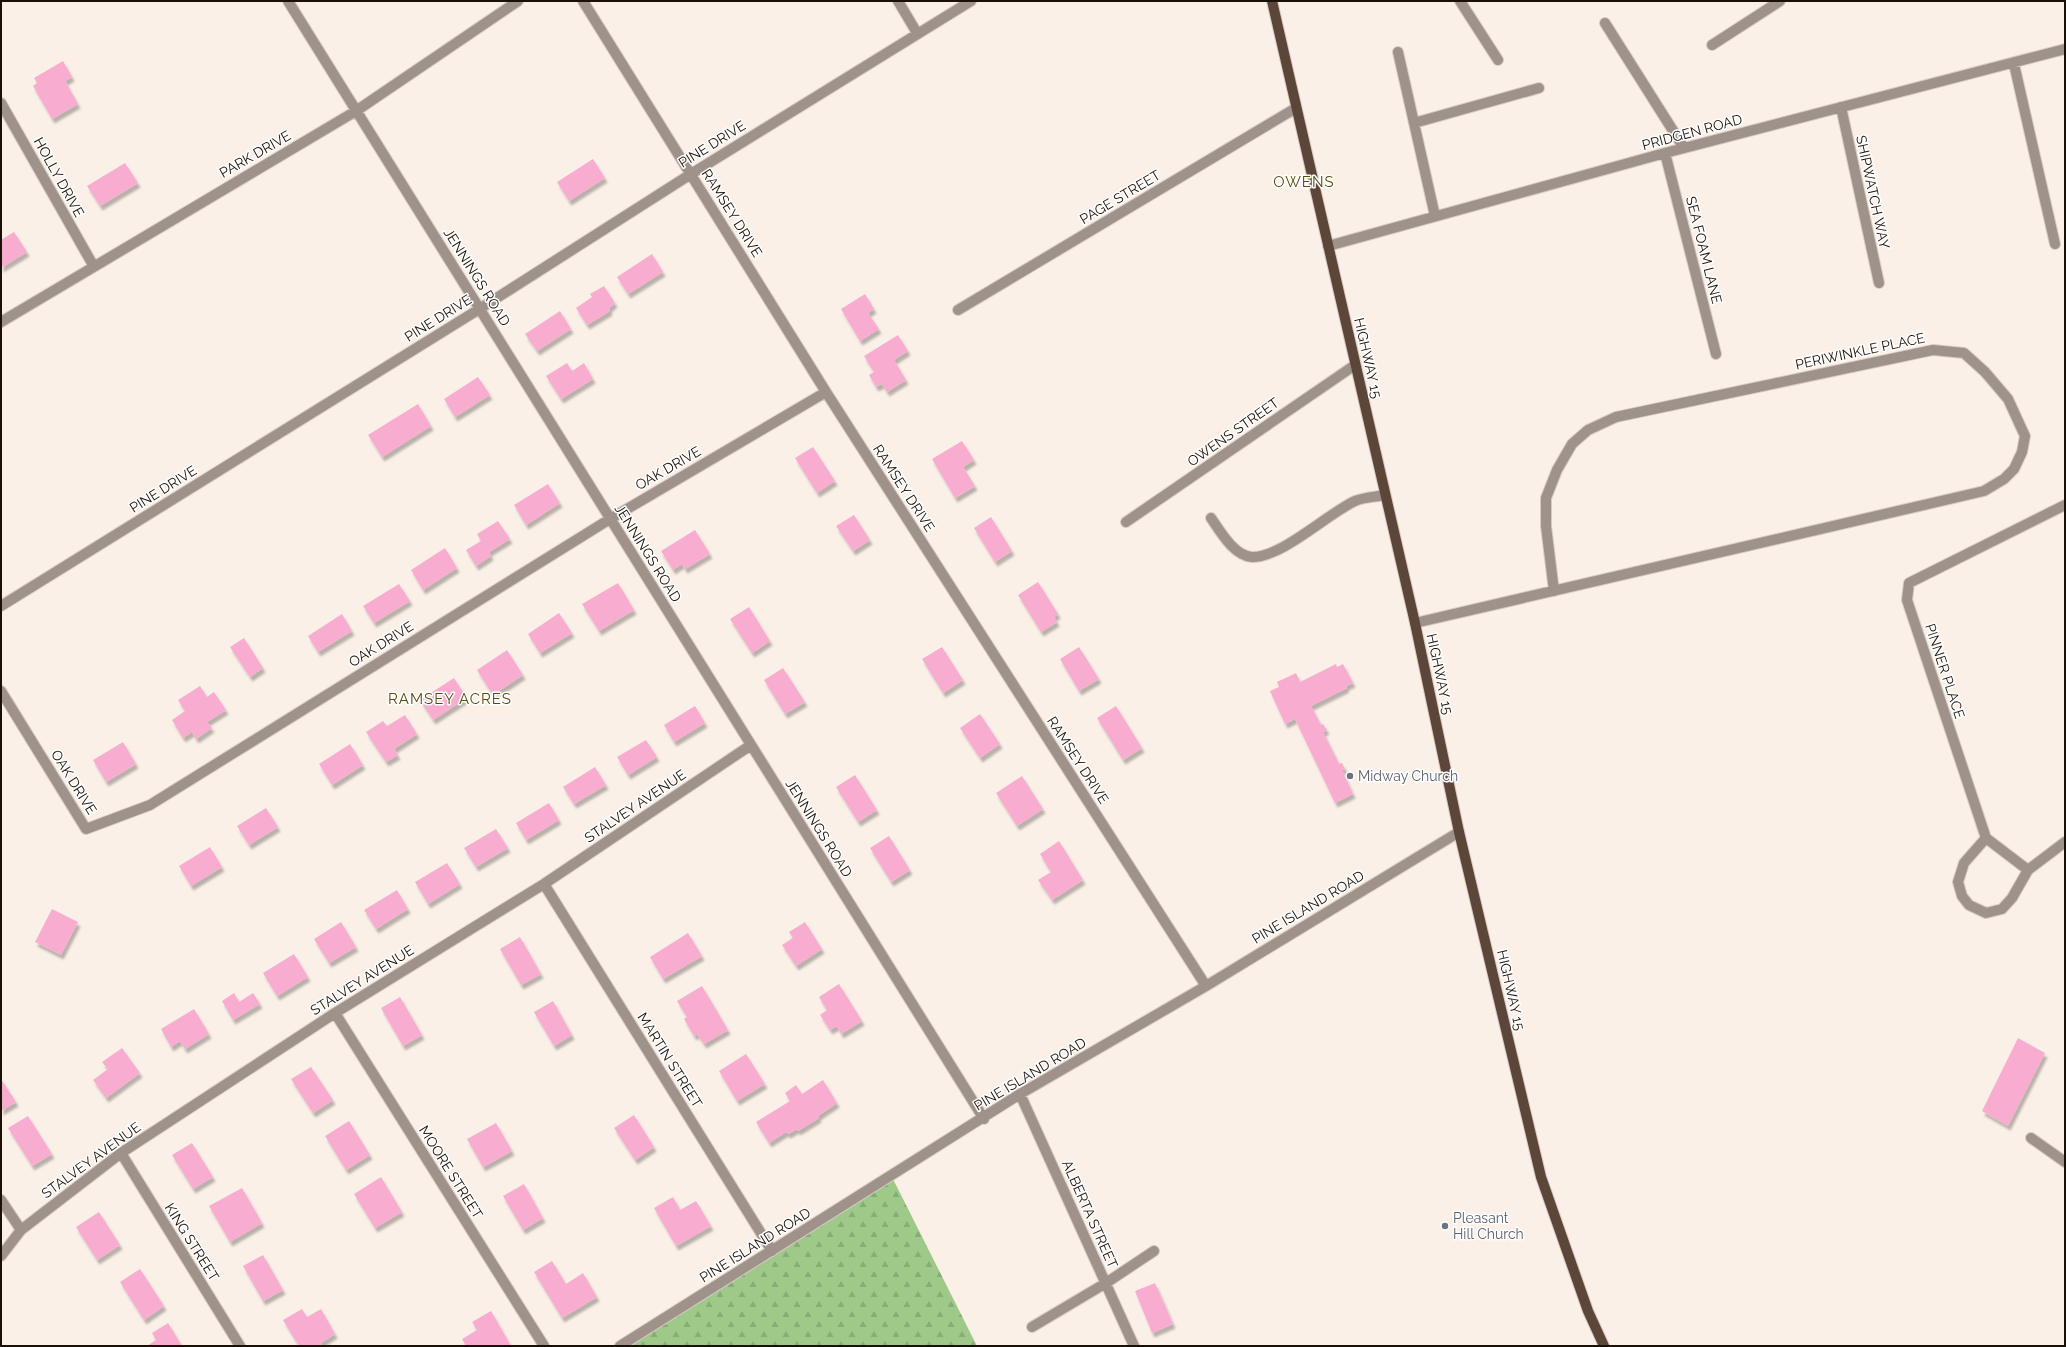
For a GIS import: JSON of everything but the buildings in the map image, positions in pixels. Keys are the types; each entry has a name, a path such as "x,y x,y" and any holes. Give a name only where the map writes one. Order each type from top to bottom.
{"main road":[{"name":"HIGHWAY 15","path":"1272,1 1415,623 1459,832 1541,1177 1588,1311 1604,1346"}],"street":[{"name":"JENNINGS ROAD","path":"288,1 481,308 610,519 984,1119"},
{"name":"PARK DRIVE","path":"1,322 356,110 518,1"},
{"name":"RAMSEY DRIVE","path":"583,1 826,392 1206,986"},
{"path":"898,1 917,33"},
{"name":"PINE DRIVE","path":"1,606 481,308 690,174 971,1"},
{"path":"1460,1 1498,60"},
{"path":"1712,45 1780,1"},
{"path":"1605,23 1684,148"},
{"name":"PRIDGEN ROAD","path":"1328,246 1665,153 2065,50"},
{"path":"1398,52 1435,216"},
{"path":"2014,64 2055,244"},
{"path":"1414,123 1539,88"},
{"name":"HOLLY DRIVE","path":"1,103 93,266"},
{"name":"PAGE STREET","path":"958,310 1296,108"},
{"name":"SHIPWATCH WAY","path":"1841,108 1879,283"},
{"name":"SEA FOAM LANE","path":"1665,153 1716,354"},
{"name":"PERIWINKLE PLACE","path":"1415,623 1554,591 1984,491 2004,479 2014,469 2022,452 2025,436 2008,399 1985,372 1964,353 1933,350 1616,417 1588,430 1572,444 1557,470 1546,498 1546,526 1554,591"},
{"name":"OWENS STREET","path":"1126,522 1355,365"},
{"name":"OAK DRIVE","path":"1,691 86,829 150,805 610,519 826,392"},
{"path":"1211,518 1224,539 1236,550 1251,557 1273,553 1356,501 1385,495"},
{"name":"PINNER PLACE","path":"1986,838 1907,600 1909,583 2065,505"},
{"name":"STALVEY AVENUE","path":"1,1256 21,1230 121,1153 335,1013 544,884 751,745"},
{"name":"PINE ISLAND ROAD","path":"620,1346 891,1175 984,1119 1020,1094 1206,986 1459,832"},
{"path":"2028,870 1986,838 1964,863 1958,882 1962,896 1969,905 1986,913 2002,909 2012,898 2028,870 2065,842"},
{"name":"MARTIN STREET","path":"544,884 772,1251"},
{"name":"MOORE STREET","path":"335,1013 544,1346"},
{"name":"ALBERTA STREET","path":"1020,1094 1134,1346"},
{"path":"2031,1138 2065,1162"},
{"name":"KING STREET","path":"121,1153 240,1346"},
{"path":"1,1200 21,1230"},
{"path":"1032,1327 1106,1283 1154,1251"}],"green space":[{"path":"891,1175 977,1346 620,1346"}],"place":[{"name":"Midway Church","path":"1350,776"},
{"name":"Pleasant Hill Church","path":"1445,1226"}],"district":[{"name":"OWENS","path":"1304,182"},
{"name":"RAMSEY ACRES","path":"450,699"}]}
